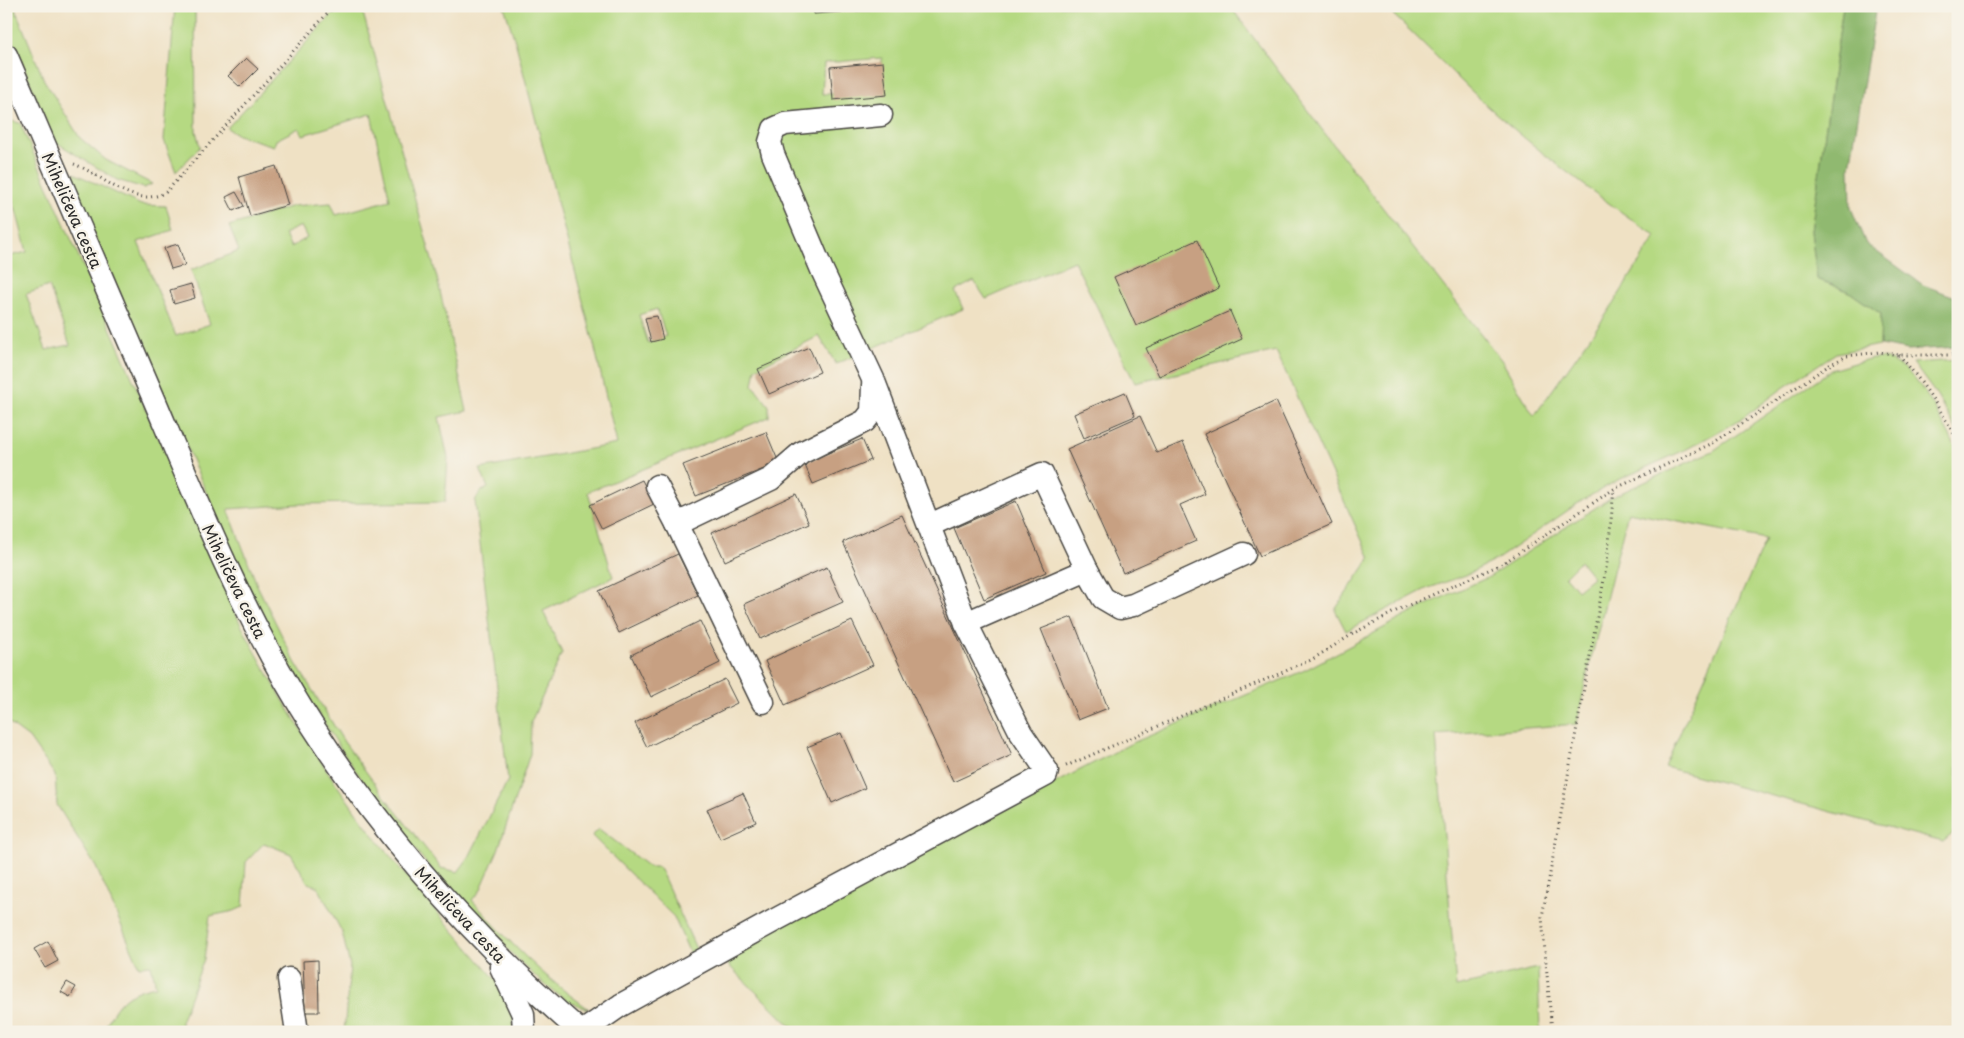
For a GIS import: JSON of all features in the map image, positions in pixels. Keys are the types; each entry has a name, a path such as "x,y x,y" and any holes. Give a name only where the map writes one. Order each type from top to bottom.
{"street":[{"name":"Miheličeva cesta","path":"6,55 14,98 49,156 217,546 276,666 312,725 359,793 407,855 489,946 539,996 582,1032"},
{"path":"582,1032 621,1005 777,918 1046,773 1021,733 966,623 873,379 818,261 772,154 770,142 774,130 785,124 881,115"},
{"path":"677,524 771,479 801,453 865,421 872,412 873,379"},
{"path":"930,525 1042,474 1087,570 1103,598 1120,608 1133,605 1244,554"},
{"path":"657,486 762,702"},
{"path":"966,623 1087,570"},
{"path":"489,946 506,974 523,1014 524,1032"},
{"path":"288,980 297,1032"}],"path":[{"path":"49,156 77,165 140,198 155,198 166,192 334,6"},
{"path":"1046,773 1311,660 1356,632 1398,610 1502,564 1614,489 1713,443 1831,364 1848,356 1879,352 1958,355"},
{"path":"1899,354 1936,401 1958,441"},
{"path":"1552,1032 1542,917 1608,563 1614,489"}],"green space":[{"path":"6,6 14,6 44,80 80,138 106,160 152,184 144,188 117,180 54,141 6,24"},
{"path":"175,6 195,6 196,131 200,147 176,172 164,140"},
{"path":"340,6 361,6 437,278 467,411 439,417 448,458 445,502 299,504 228,509 257,585 295,662 344,742 441,868 458,872 469,857 508,780 475,501 480,492 488,488 480,469 617,444 593,340 516,44 504,6 803,6 804,10 891,11 892,6 1230,6 1323,131 1502,361 1534,416 1608,312 1656,236 1545,155 1482,101 1384,6 1843,6 1811,231 1817,279 1848,291 1881,314 1880,345 1836,353 1783,388 1743,418 1687,449 1616,481 1583,500 1496,560 1466,575 1426,589 1346,631 1335,610 1370,558 1276,351 1135,383 1074,261 986,299 974,281 955,291 963,309 836,364 819,336 756,368 753,385 769,406 769,417 588,492 613,577 543,611 562,653 531,722 530,754 498,850 480,891 472,900 527,958 557,985 589,1009 566,1000 545,985 467,908 428,865 392,820 357,773 325,725 267,624 241,572 69,177 74,173 141,205 166,206 173,230 138,242 176,336 210,324 191,270 239,251 229,226 293,206 331,203 336,215 390,200 371,114 303,135 299,128 276,140 274,146 238,135 227,128","holes":["882,58 881,93 822,94 824,63","301,226 307,238 291,247 284,234","657,309 666,336 648,343 639,315"]},
{"path":"1843,6 1876,6 1850,167 1851,208 1866,244 1923,285 1958,298 1958,347 1908,350 1880,345 1881,314 1848,291 1817,279 1811,231"},
{"path":"6,120 20,123 241,625 264,667 313,748 357,814 416,887 498,982 513,1007 514,1032 344,1032 350,966 342,932 318,887 308,883 291,854 264,843 246,862 243,907 210,916 204,959 181,1022 181,1032 103,1032 112,1014 122,1001 136,992 156,986 151,965 139,966 96,867 57,805 55,775 29,738 6,721 6,257 27,252 13,199 6,198","holes":["49,286 70,345 46,350 26,294"]},
{"path":"1872,358 1887,359 1899,365 1920,385 1958,451 1958,829 1943,842 1665,767 1766,539 1628,512 1585,683 1577,724 1436,735 1456,987 1538,968 1540,1032 797,1032 720,957 1130,744 1305,670 1432,602 1489,577 1612,497 1713,451 1831,370","holes":["1580,561 1593,577 1577,590 1565,576"]},
{"path":"1958,360 1958,432 1935,393 1913,363"},
{"path":"599,829 649,867 659,867 698,953 691,956 674,917 592,836"}],"building":[{"path":"814,6 882,6 882,9 814,14"},
{"path":"246,58 258,69 240,87 228,76"},
{"path":"883,62 887,95 833,100 830,67"},
{"path":"276,166 288,205 250,216 239,177"},
{"path":"236,192 244,206 233,211 226,197"},
{"path":"1197,240 1219,288 1136,326 1114,277"},
{"path":"178,244 185,265 171,269 164,248"},
{"path":"191,284 195,298 174,304 170,290"},
{"path":"1230,311 1242,339 1159,376 1146,348"},
{"path":"657,316 663,339 651,342 645,318"},
{"path":"809,347 820,372 769,394 758,369"},
{"path":"1125,392 1135,416 1084,438 1074,414"},
{"path":"1276,401 1332,524 1260,556 1204,434"},
{"path":"1140,416 1157,453 1183,442 1205,494 1180,505 1196,541 1123,573 1067,449"},
{"path":"766,432 779,463 696,496 683,465"},
{"path":"862,439 871,460 813,484 804,463"},
{"path":"642,480 654,504 602,529 590,505"},
{"path":"796,494 809,523 725,561 712,533"},
{"path":"1016,501 1046,572 984,599 954,528"},
{"path":"902,515 1012,755 953,782 843,542"},
{"path":"678,554 698,595 619,633 599,591"},
{"path":"827,567 843,602 760,639 744,604"},
{"path":"1072,617 1108,708 1078,720 1041,629"},
{"path":"700,621 720,663 651,697 631,655"},
{"path":"852,621 873,665 785,705 765,661"},
{"path":"725,679 737,703 647,747 635,723"},
{"path":"841,733 865,788 832,803 807,747"},
{"path":"743,793 756,822 720,838 707,809"},
{"path":"48,941 58,961 45,968 34,949"},
{"path":"318,960 319,1012 305,1012 303,961"},
{"path":"67,982 76,987 70,997 61,992"}]}
